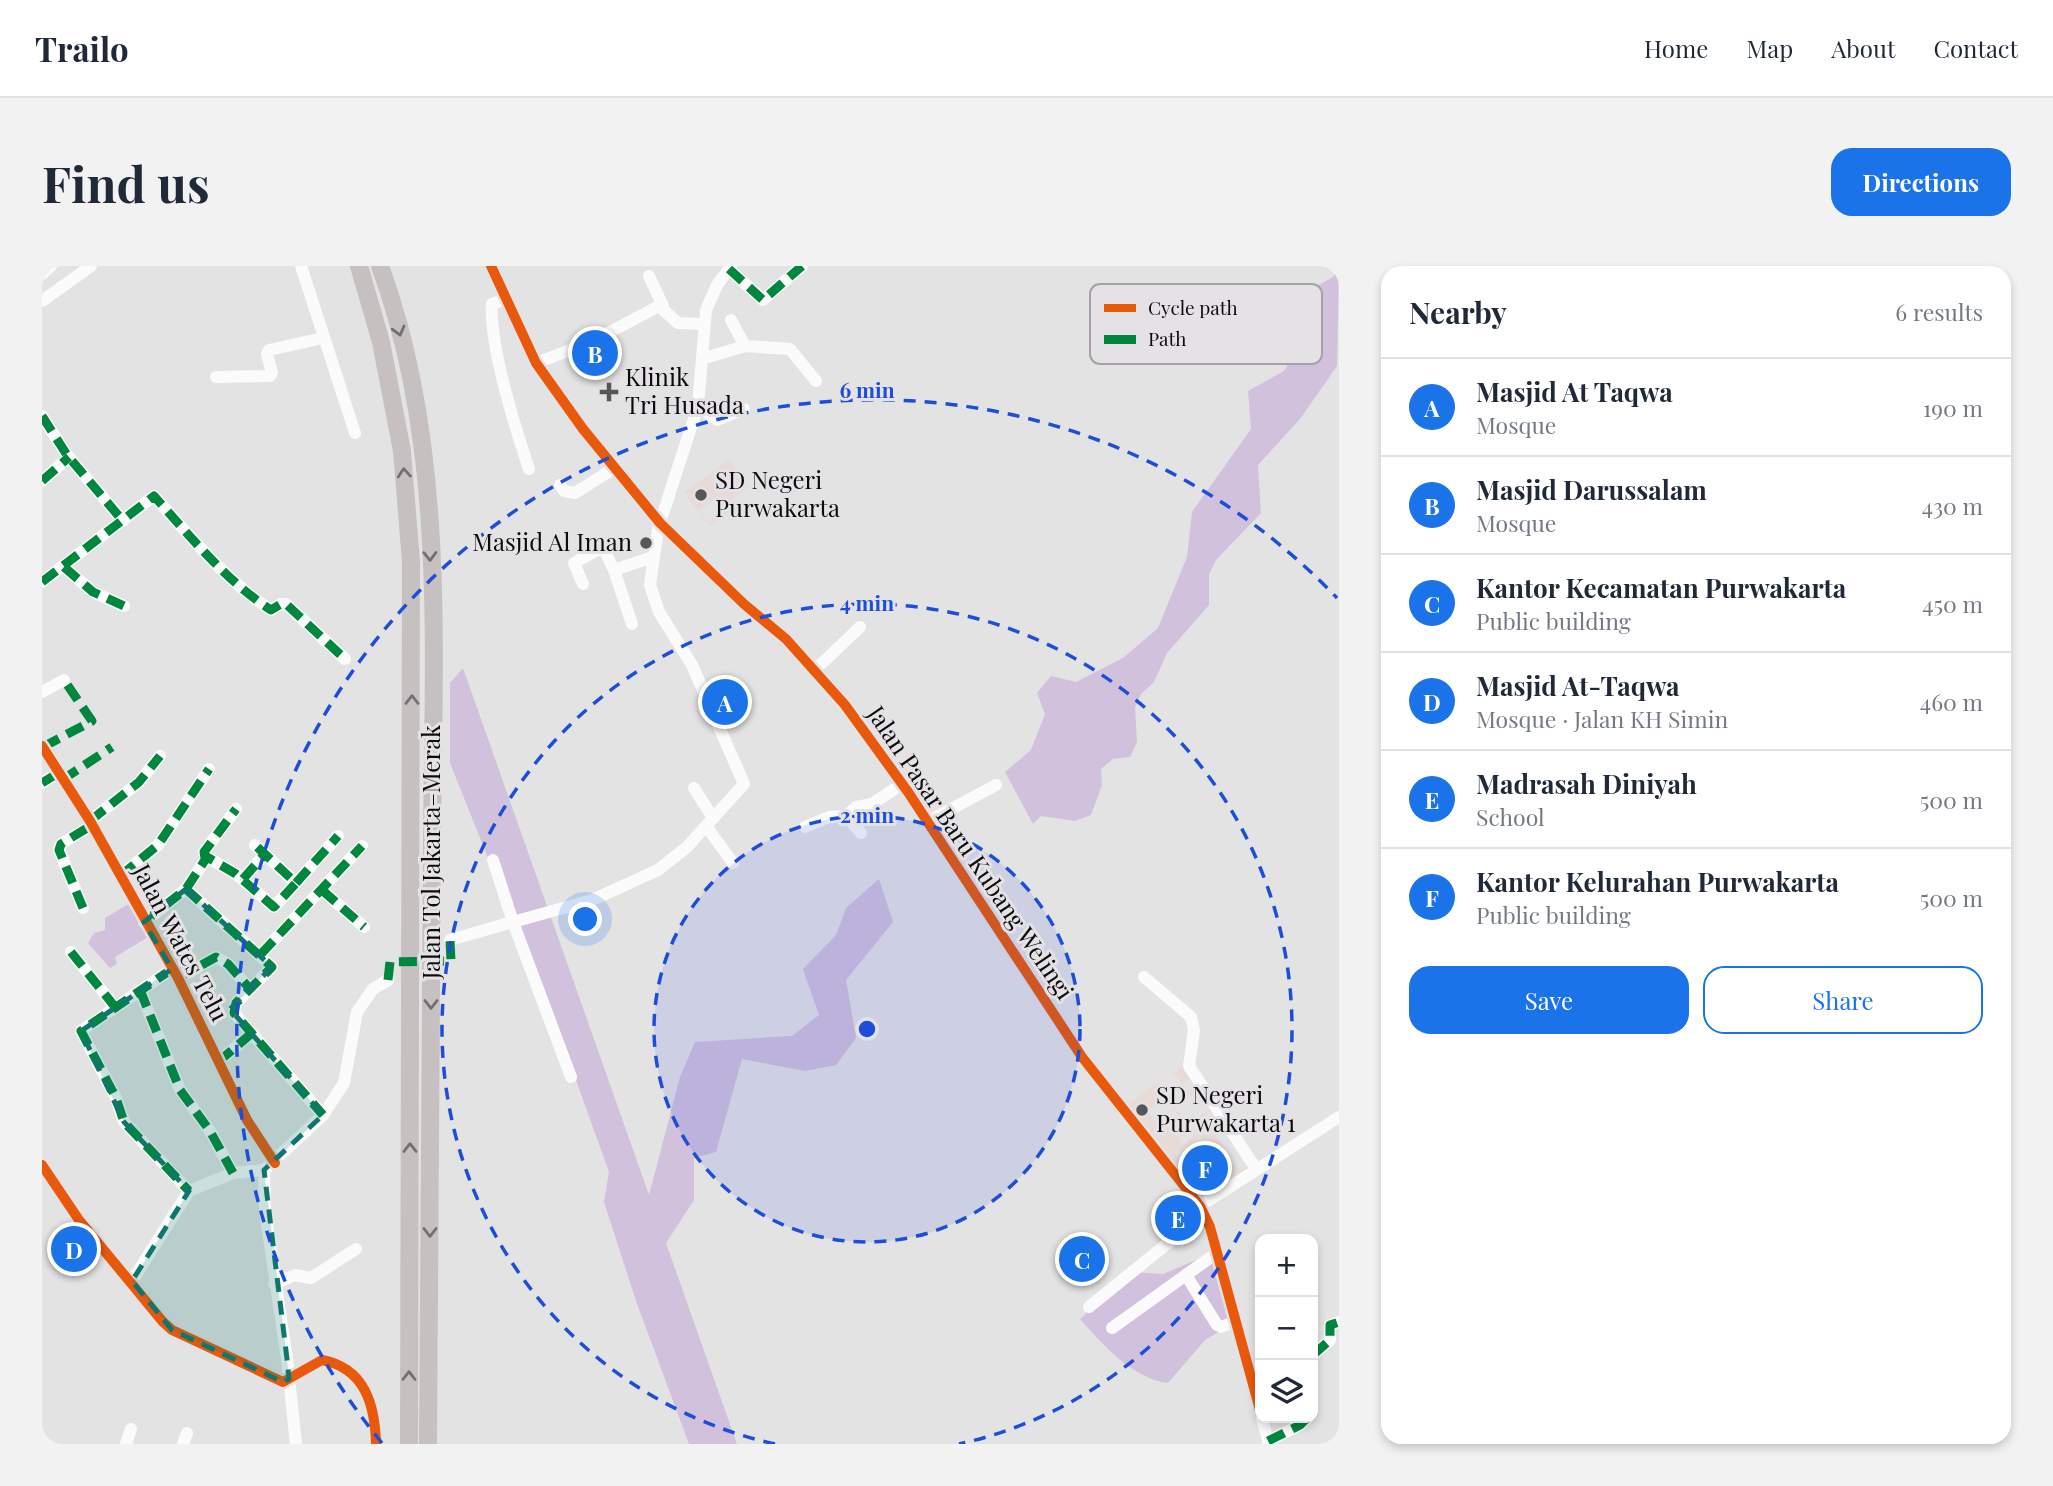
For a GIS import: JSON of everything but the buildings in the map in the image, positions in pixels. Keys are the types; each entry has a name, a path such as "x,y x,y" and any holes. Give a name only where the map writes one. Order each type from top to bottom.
{"highway":[{"name":"Jalan Tol Jakarta–Merak","path":"359,266 381,342 402,451 411,562 408,1444"},
{"name":"Jalan Tol Jakarta–Merak","path":"380,266 405,353 423,452 429,535 433,697 428,1444"}],"street":[{"path":"42,274 51,266"},
{"path":"42,301 91,266"},
{"path":"301,266 355,433"},
{"name":"Jalan Pasar Baru Kubang Welingi","path":"491,266 504,300 536,363 613,469 660,523 816,669 845,705 902,784 1082,1057 1202,1209 1218,1252 1255,1391"},
{"path":"450,940 568,907 629,885 676,857 739,793 744,780 692,666 665,625 653,599 650,570 660,523 698,406 702,324 710,299 730,267 763,300 802,266"},
{"path":"649,276 663,306 678,323 702,324"},
{"path":"504,300 492,304 495,338 515,426 528,469"},
{"path":"536,363 591,342 663,306"},
{"path":"731,320 745,346"},
{"path":"216,377 270,376 272,373 267,354 269,350 323,338"},
{"path":"702,359 745,346 790,348 816,381"},
{"path":"698,406 717,419 744,409"},
{"path":"42,416 68,456 123,521"},
{"path":"42,481 68,456"},
{"path":"560,485 564,491 575,493 613,469"},
{"path":"42,582 154,496 215,564 268,609 286,604 345,659"},
{"path":"583,584 574,562 603,547 614,570 632,624"},
{"path":"614,570 653,557"},
{"path":"64,567 93,592 124,606"},
{"path":"816,669 860,627"},
{"path":"42,692 64,680"},
{"name":"Jalan Wates Telu","path":"42,746 91,823 175,974 247,1120 275,1163"},
{"path":"83,908 59,850 61,844 91,823 139,782 160,756"},
{"path":"120,876 158,845 209,769"},
{"path":"42,783 58,773"},
{"path":"804,827 829,817 846,816 856,807 872,804 902,784"},
{"path":"927,822 996,785"},
{"path":"694,788 709,822 733,863"},
{"path":"144,922 186,889 205,858 204,852 236,809"},
{"path":"846,816 861,833"},
{"path":"205,858 210,857 243,879 274,907 338,836"},
{"path":"261,954 362,846"},
{"path":"243,879 260,849 296,883"},
{"path":"493,860 513,922 571,1077"},
{"path":"186,889 261,954 271,969 248,988 234,1009 323,1115"},
{"path":"321,890 364,928"},
{"path":"71,952 115,1007"},
{"path":"189,1191 124,1122 116,1098 81,1031 140,990 216,957 228,964 248,988"},
{"path":"1144,977 1191,1017 1194,1030 1189,1066 1256,1169"},
{"path":"132,1281 189,1191 233,1173 264,1170 275,1163 323,1115 344,1083 357,1012 373,989 388,979"},
{"path":"140,990 180,1090 210,1131 233,1173"},
{"path":"218,1062 252,1033"},
{"path":"1089,1307 1202,1209 1256,1169 1339,1117"},
{"path":"42,1165 79,1220 172,1330 272,1380 289,1379 322,1360 335,1362 364,1385 369,1396 376,1444"},
{"path":"264,1170 265,1210 296,1444"},
{"path":"274,1284 295,1275 311,1278 356,1249"},
{"path":"1112,1328 1218,1252"},
{"path":"1186,1275 1217,1325 1237,1321"},
{"path":"1318,1351 1330,1340 1328,1328 1339,1322"},
{"path":"1263,1423 1269,1443 1304,1423"},
{"path":"126,1444 131,1429"}],"highlighted area":[{"path":"186,889 272,967 230,1009 323,1115 264,1170 289,1379 283,1382 172,1330 132,1281 189,1191 124,1122 81,1031 172,969 144,922"}],"shaded area":[{"path":"1339,266 1337,366 1300,419 1258,465 1261,513 1216,560 1209,574 1209,605 1167,653 1154,682 1141,694 1135,708 1137,742 1130,757 1113,759 1101,769 1102,785 1091,815 1075,821 1041,816 1033,824 1005,772 1031,750 1045,714 1037,693 1051,676 1076,682 1123,658 1158,628 1187,557 1192,512 1251,429 1248,391 1284,371 1288,364 1322,364 1321,284 1333,277"},
{"name":"SD Negeri Purwakarta","path":"729,460 749,487 728,502 733,510 709,526 684,492","holes":["716,498 725,509 708,522 699,511"]},
{"path":"463,668 649,1195 680,1077 695,1042 792,1036 819,1015 803,969 836,935 846,908 879,879 893,922 846,980 856,1038 836,1065 805,1071 742,1059 716,1152 694,1158 694,1200 666,1243 737,1444 689,1444 636,1301 604,1202 609,1172 568,1058 450,763 450,683"},
{"path":"130,903 148,937 115,957 117,964 110,968 88,943 94,933 105,930 105,918"},
{"path":"1185,1064 1202,1087 1175,1108 1188,1125 1216,1103 1253,1165 1224,1183 1209,1159 1183,1176 1168,1156 1177,1150 1166,1156 1125,1106 1170,1075 1156,1086 1164,1097 1182,1084 1173,1072","holes":["1189,1079 1195,1087 1188,1093 1190,1096 1154,1121 1147,1111","1173,1109 1194,1136 1183,1145 1162,1118","1213,1110 1225,1127 1217,1133 1210,1124 1197,1133 1192,1125","1227,1129 1250,1164 1240,1171 1234,1163 1223,1169 1215,1158 1226,1151 1217,1136","1200,1136 1206,1145 1192,1155 1197,1161 1186,1169 1175,1153"]},
{"path":"1210,1254 1228,1309 1227,1327 1205,1340 1168,1383 1155,1380 1131,1368 1108,1349 1080,1319 1132,1272 1163,1274"}],"marked path":[{"path":"729,269 763,300 802,266"},
{"path":"42,416 67,455 123,521"},
{"path":"42,481 69,457"},
{"path":"42,582 154,496 239,586 271,610 286,604 345,659"},
{"path":"64,567 93,592 124,606"},
{"path":"43,747 92,721 64,680"},
{"path":"62,780 112,747"},
{"path":"90,821 139,782 160,756"},
{"path":"120,876 158,845 209,769"},
{"path":"42,783 58,773"},
{"path":"205,858 204,852 236,809"},
{"path":"83,908 59,850 61,844 92,825"},
{"path":"296,883 338,836"},
{"path":"144,922 186,889 207,857 236,874 274,907 296,883 255,845"},
{"path":"261,954 362,846"},
{"path":"243,879 265,854"},
{"path":"186,889 272,967 236,1003 234,1013 323,1115"},
{"path":"322,890 364,927"},
{"path":"388,980 390,962 451,961 450,940"},
{"path":"71,952 115,1007"},
{"path":"178,978 216,957 228,964 249,988"},
{"path":"172,969 81,1031 116,1098 124,1122 189,1191"},
{"path":"140,990 180,1090 210,1131 233,1173"},
{"path":"218,1062 252,1033"},
{"path":"1318,1351 1330,1340 1330,1325 1339,1322"},
{"path":"1268,1441 1302,1423"}],"cycle path":[{"path":"491,266 536,363 583,429 660,523 744,604 786,639 845,705 908,792 1082,1057 1200,1206 1210,1227 1255,1392"},
{"path":"42,746 90,821 178,978 247,1120 275,1163"},
{"path":"42,1165 79,1220 172,1330 283,1382 322,1360 337,1364 358,1380 365,1390 373,1416 376,1444"}],"place":[{"name":"Masjid Darussalam","path":"595,353"},
{"name":"Klinik Tri Husada","path":"609,392"},
{"name":"SD Negeri Purwakarta","path":"701,495"},
{"name":"Masjid Al Iman","path":"646,543"},
{"name":"Masjid At Taqwa","path":"725,702"},
{"name":"SD Negeri Purwakarta 1","path":"1142,1110"},
{"name":"Kantor Kelurahan Purwakarta","path":"1205,1168"},
{"name":"Madrasah Diniyah","path":"1178,1218"},
{"name":"Masjid At-Taqwa","path":"74,1249"},
{"name":"Kantor Kecamatan Purwakarta","path":"1082,1259"}]}
